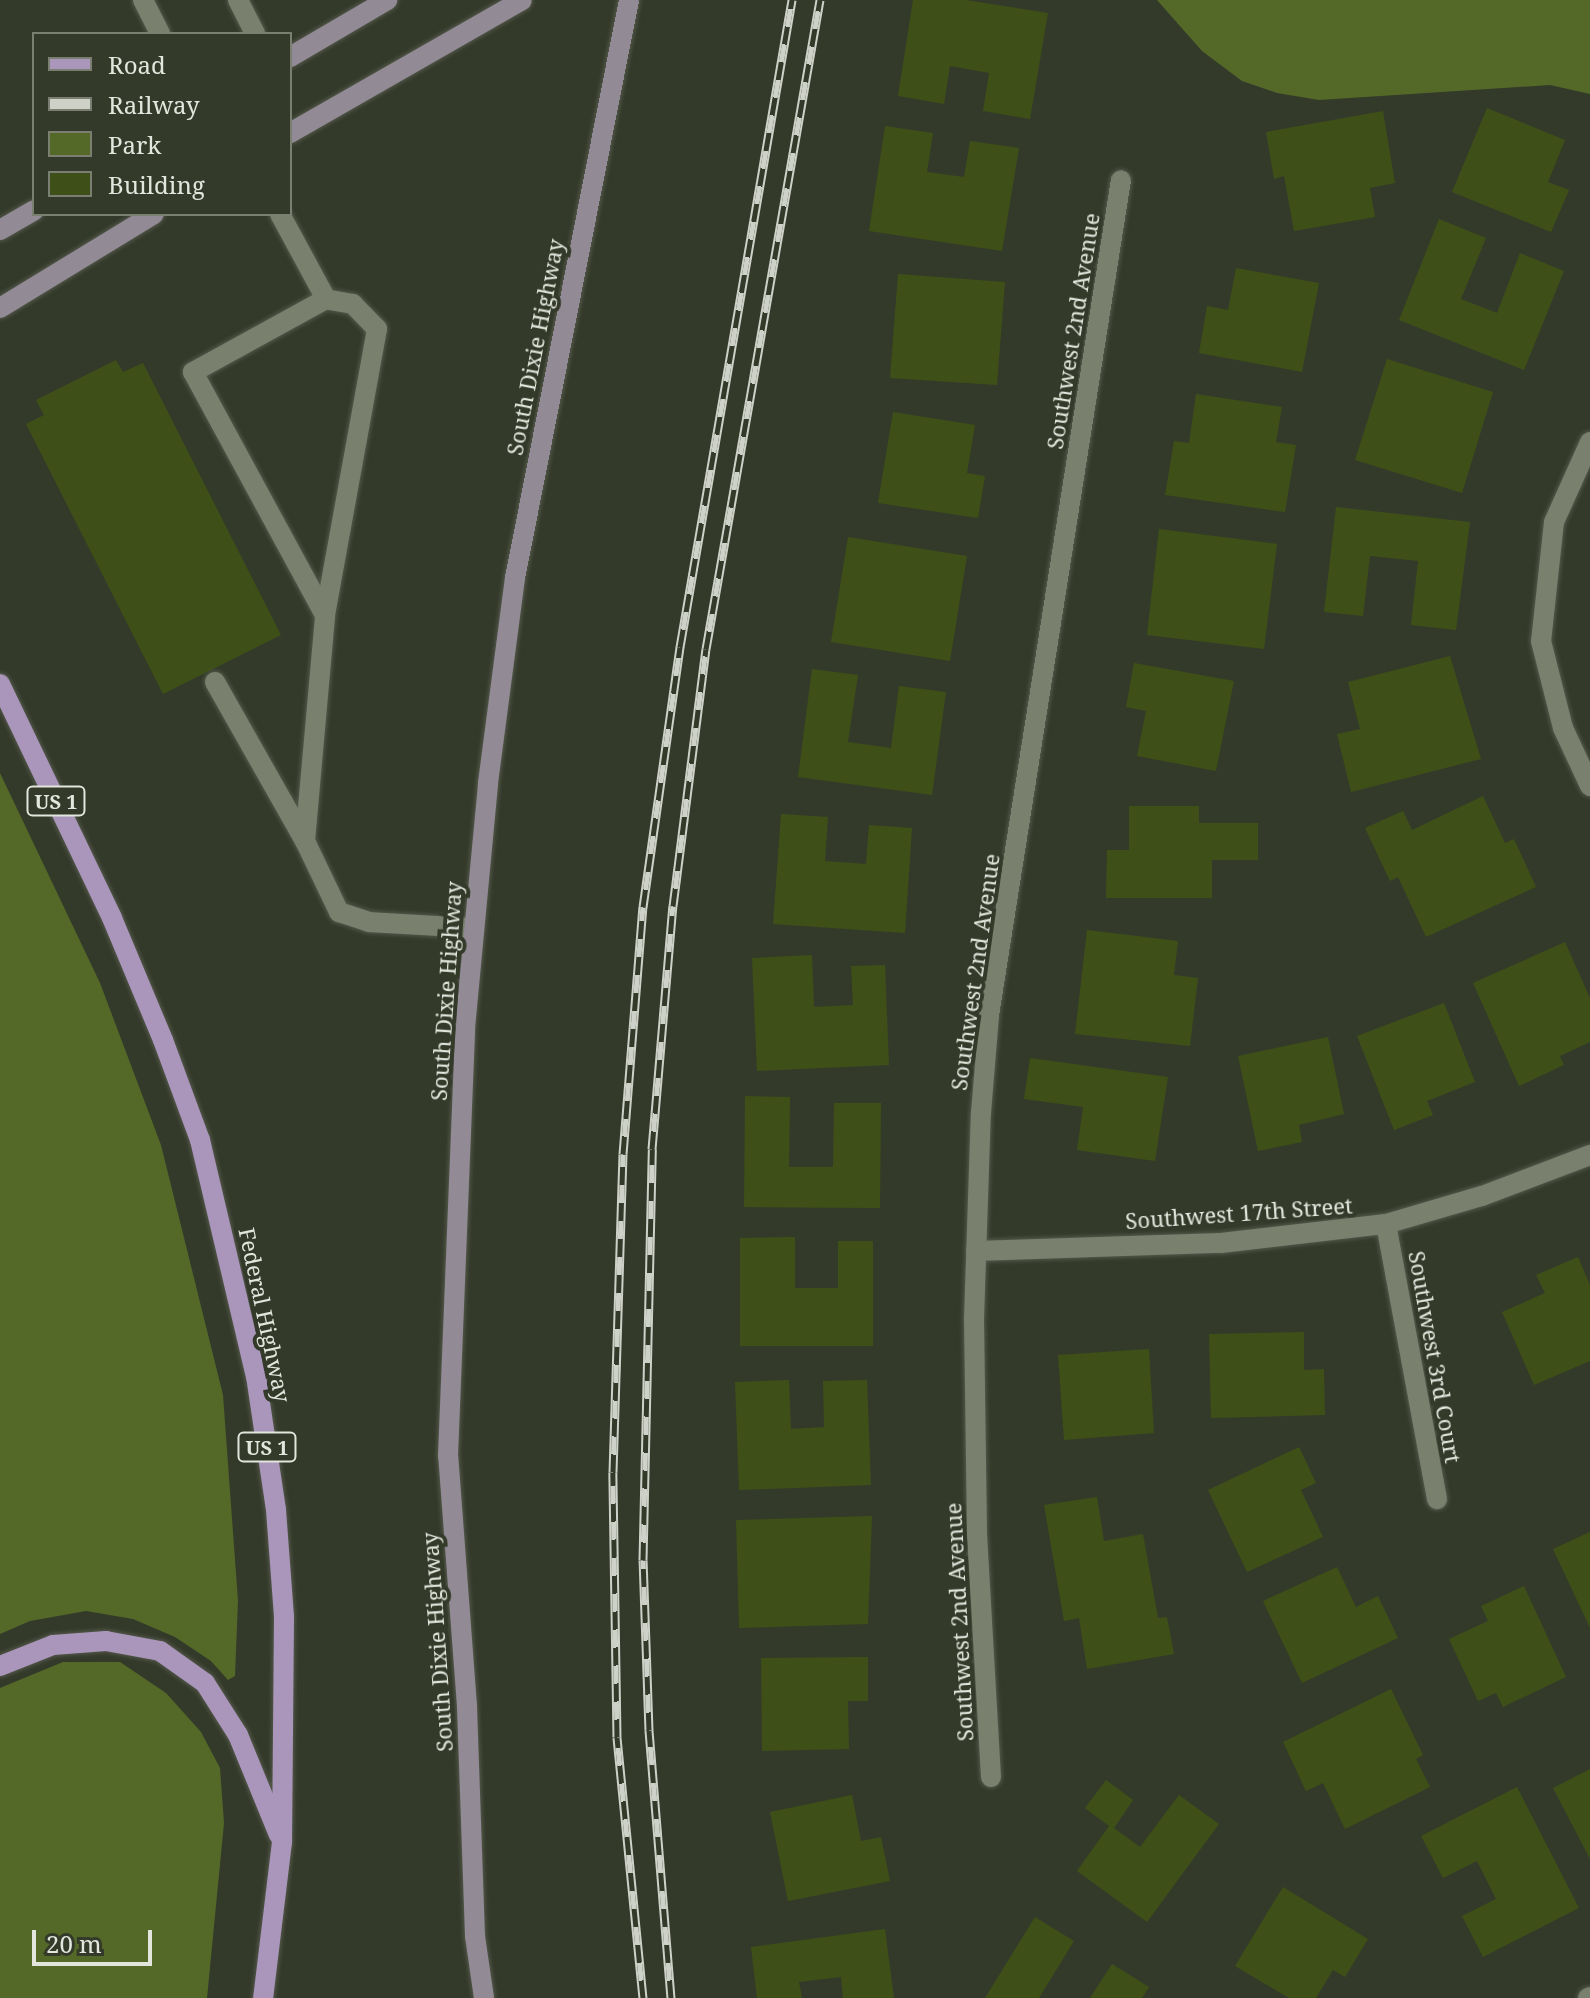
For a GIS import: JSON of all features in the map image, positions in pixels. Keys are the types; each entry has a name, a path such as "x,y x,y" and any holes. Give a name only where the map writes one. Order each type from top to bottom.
{"main road":[{"path":"292,56 387,0"},
{"path":"292,132 522,0"},
{"name":"South Dixie Highway","path":"484,1998 475,1936 467,1706 448,1456 465,1028 515,578 629,0"},
{"path":"0,230 32,211"},
{"path":"0,308 151,216"},
{"name":"Federal Highway","path":"0,684 112,918 163,1040 200,1140 235,1271 276,1510 284,1617 282,1842 263,1998"},
{"path":"0,1666 53,1645 106,1641 160,1651 205,1683 238,1735 282,1842"}],"street":[{"path":"143,0 159,32"},
{"path":"238,0 254,32"},
{"name":"Southwest 2nd Avenue","path":"991,1777 977,1533 976,1251 989,1015 1121,180"},
{"path":"281,216 326,299"},
{"path":"305,841 325,615 377,329 353,304 326,299 193,372 325,615"},
{"path":"1590,442 1554,522 1541,641 1563,728 1590,786"},
{"path":"215,682 305,841 339,912 369,922 474,928"},
{"name":"Southwest 17th Street","path":"976,1251 1221,1243 1386,1224 1482,1196 1590,1155"},
{"name":"Southwest 3rd Court","path":"1386,1224 1437,1499"}],"green space":[{"path":"1157,0 1590,0 1590,94 1550,85 1319,100 1277,93 1242,81 1202,51"},
{"path":"0,773 100,983 161,1145 223,1395 238,1601 235,1676 228,1680 211,1661 175,1637 133,1619 86,1611 30,1621 0,1634"},
{"path":"63,1662 120,1662 166,1693 201,1732 220,1768 224,1823 207,1998 0,1998 0,1688"}],"building":[{"path":"913,0 966,0 1048,13 1030,119 983,111 989,73 950,66 944,104 898,96"},
{"path":"1487,108 1565,140 1548,182 1569,190 1551,232 1452,192"},
{"path":"1383,111 1395,183 1370,188 1375,217 1294,231 1284,176 1274,179 1266,132"},
{"path":"885,126 933,133 927,172 964,177 970,141 1019,148 1002,251 869,231"},
{"path":"1439,219 1486,238 1461,299 1497,313 1520,253 1564,271 1524,370 1399,320"},
{"path":"1236,268 1319,283 1302,372 1199,353 1207,306 1228,310"},
{"path":"898,274 1005,282 997,385 890,378"},
{"path":"1387,359 1493,392 1462,493 1355,460"},
{"path":"116,360 123,372 143,363 281,635 163,694 26,424 44,415 36,400"},
{"path":"1196,394 1282,407 1276,442 1296,445 1285,512 1165,495 1174,441 1189,443"},
{"path":"893,412 975,425 967,473 985,476 978,518 878,503"},
{"path":"1336,507 1470,522 1456,630 1411,625 1418,561 1370,556 1363,616 1324,612"},
{"path":"1159,529 1277,544 1264,649 1147,635"},
{"path":"848,537 967,556 950,661 831,642"},
{"path":"1450,656 1481,759 1351,792 1337,734 1360,729 1348,682"},
{"path":"1134,663 1234,681 1216,771 1137,756 1146,711 1126,707"},
{"path":"812,669 858,675 848,742 891,748 899,686 946,692 932,795 798,777"},
{"path":"1483,796 1505,843 1514,839 1536,887 1426,937 1398,877 1390,881 1365,828 1403,811 1412,830"},
{"path":"1129,806 1199,806 1199,823 1258,823 1258,860 1212,860 1212,898 1106,898 1107,850 1129,850"},
{"path":"781,814 828,817 825,861 866,864 869,825 912,828 905,933 773,924"},
{"path":"1087,930 1178,941 1174,975 1198,978 1190,1046 1075,1034"},
{"path":"1565,942 1590,998 1590,1042 1560,1056 1564,1065 1519,1086 1473,983"},
{"path":"812,955 814,1007 853,1005 851,966 885,965 889,1065 757,1071 752,958"},
{"path":"1444,1003 1475,1082 1427,1101 1433,1115 1394,1130 1357,1036"},
{"path":"1328,1037 1344,1114 1299,1125 1302,1142 1258,1151 1238,1056"},
{"path":"1030,1058 1168,1077 1155,1161 1077,1150 1083,1107 1024,1099"},
{"path":"745,1096 790,1097 789,1167 833,1167 834,1103 881,1103 880,1208 744,1207"},
{"path":"795,1237 795,1288 838,1288 838,1241 873,1241 873,1346 740,1346 740,1238"},
{"path":"1578,1257 1590,1285 1590,1361 1534,1385 1502,1312 1545,1293 1536,1275"},
{"path":"1304,1332 1304,1370 1324,1369 1325,1415 1211,1418 1209,1334"},
{"path":"1149,1349 1154,1433 1064,1440 1058,1355"},
{"path":"789,1380 791,1429 824,1427 823,1381 867,1380 871,1485 739,1490 735,1382"},
{"path":"1299,1447 1316,1483 1301,1490 1323,1537 1247,1572 1208,1490"},
{"path":"1097,1497 1104,1541 1143,1534 1158,1618 1167,1617 1174,1654 1087,1669 1079,1618 1064,1621 1044,1505"},
{"path":"872,1516 868,1624 739,1628 736,1520"},
{"path":"1590,1532 1590,1628 1553,1549"},
{"path":"1337,1567 1356,1607 1378,1596 1398,1638 1302,1683 1263,1601"},
{"path":"1524,1586 1566,1677 1503,1707 1496,1693 1478,1701 1449,1639 1488,1621 1481,1606"},
{"path":"868,1657 868,1701 848,1701 849,1749 762,1751 761,1658"},
{"path":"1391,1689 1423,1755 1416,1759 1430,1787 1345,1829 1323,1783 1306,1791 1283,1742"},
{"path":"1590,1769 1590,1859 1553,1788"},
{"path":"1106,1780 1133,1800 1114,1828 1140,1847 1179,1795 1219,1824 1147,1922 1077,1871 1109,1826 1085,1808"},
{"path":"1517,1787 1579,1908 1483,1957 1462,1916 1496,1899 1477,1861 1443,1878 1421,1836"},
{"path":"852,1795 861,1841 881,1837 890,1881 788,1901 770,1812"},
{"path":"1283,1887 1368,1939 1345,1977 1333,1970 1316,1998 1289,1998 1235,1966"},
{"path":"1035,1917 1074,1941 1039,1998 985,1998"},
{"path":"885,1929 894,1998 843,1998 841,1977 799,1982 802,1998 757,1998 751,1947"},
{"path":"1112,1964 1149,1987 1142,1998 1090,1998"}],"railway":[{"path":"643,1998 617,1737 613,1472 623,1154 643,907 680,647 792,0"},
{"path":"671,1998 649,1730 643,1560 652,1149 673,906 706,649 820,0"}]}
